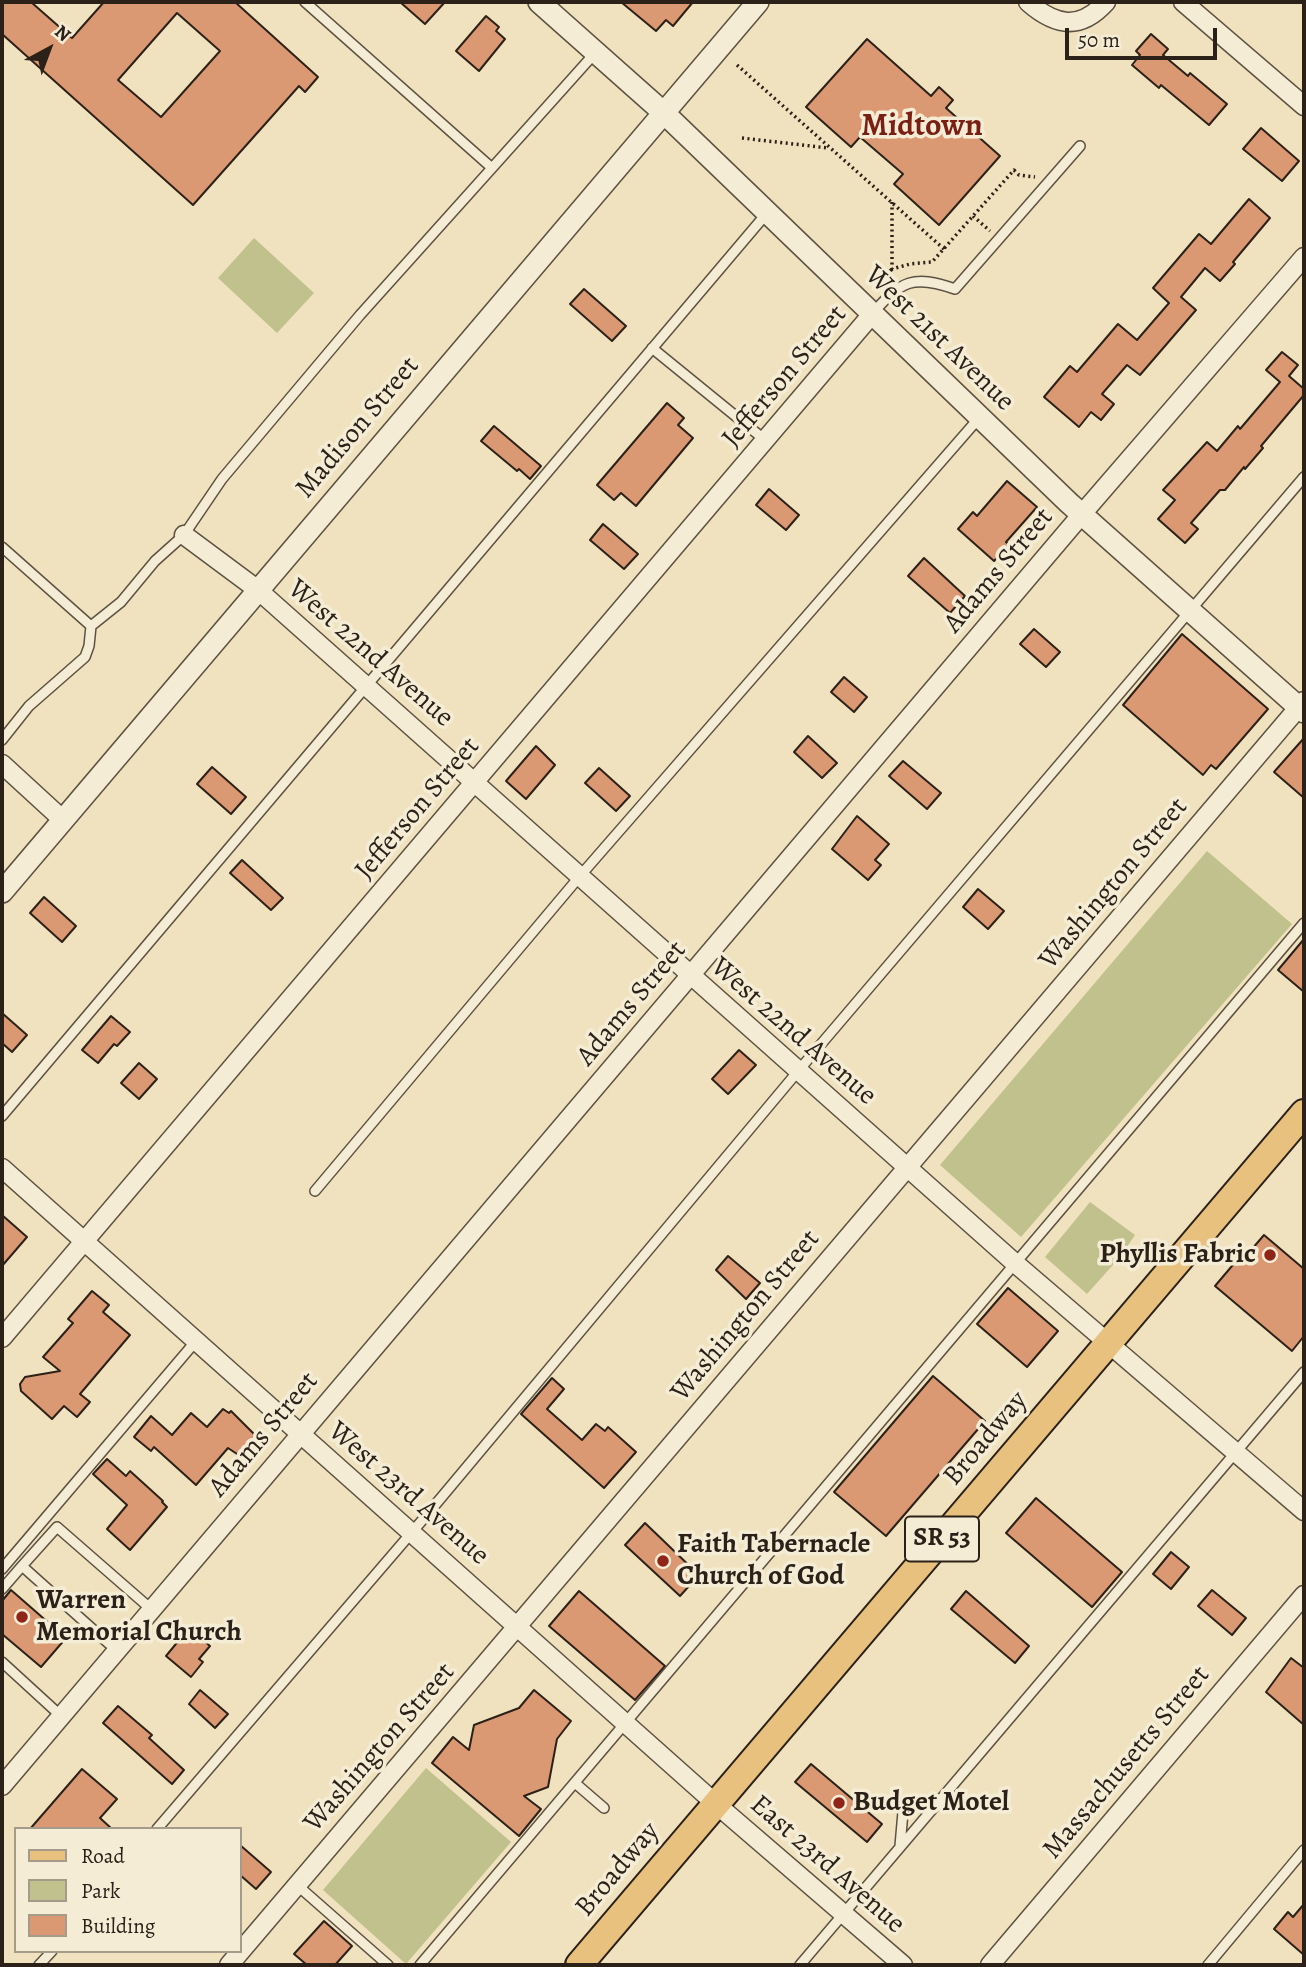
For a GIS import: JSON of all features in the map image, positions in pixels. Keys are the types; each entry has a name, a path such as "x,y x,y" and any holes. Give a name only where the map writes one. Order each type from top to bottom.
{"main road":[{"name":"Broadway","path":"579,1965 1304,1113"}],"street":[{"name":"West 21st Avenue","path":"539,2 555,10 595,52 664,113 1082,514 1302,707"},
{"name":"Madison Street","path":"2,892 758,2"},
{"path":"1028,2 1047,16 1062,22 1087,18 1106,2"},
{"path":"1183,2 1304,106"},
{"name":"Adams Street","path":"2,1786 1082,514 1304,257"},
{"name":"Jefferson Street","path":"2,1338 873,313"},
{"name":"West 22nd Avenue","path":"184,535 258,590 1016,1264 1304,1511"},
{"name":"Washington Street","path":"242,1950 906,1167 1302,707"},
{"path":"2,764 63,820"},
{"name":"West 23rd Avenue","path":"2,1168 716,1804"},
{"name":"Massachusetts Street","path":"990,1965 1304,1595"},
{"name":"East 23rd Avenue","path":"716,1804 903,1965"}],"lane":[{"path":"305,2 492,168"},
{"path":"2,740 29,706 85,657 91,626 121,602 155,561 184,535 222,479 351,325 595,52"},
{"path":"873,313 895,289 907,284 929,282 955,289 1080,146"},
{"path":"2,1116 767,212"},
{"path":"653,348 765,440"},
{"path":"315,1191 580,876 980,417"},
{"path":"159,1827 412,1534 799,1070 1304,477"},
{"path":"2,547 91,626"},
{"path":"420,1965 1304,923"},
{"path":"2,1569 196,1342"},
{"path":"800,1965 1304,1372"},
{"path":"2,1589 57,1527 151,1609"},
{"path":"22,1566 116,1650"},
{"path":"2,1662 61,1716"},
{"path":"575,1783 604,1808"},
{"path":"900,1848 903,1812"},
{"path":"1208,1965 1304,1850"},
{"path":"298,1885 388,1965"}],"path":[{"path":"737,65 944,249"},
{"path":"741,138 830,148"},
{"path":"879,283 892,269 932,262 1014,170 1019,175 1051,180"},
{"path":"892,202 892,269"},
{"path":"973,216 998,240"}],"green space":[{"path":"254,238 314,293 277,333 218,278"},
{"path":"1207,851 1292,924 1021,1237 940,1165"},
{"path":"1090,1202 1135,1235 1120,1257 1087,1294 1045,1257"},
{"path":"426,1768 511,1842 406,1964 323,1890"}],"building":[{"path":"2,2 31,2 72,38 104,2 235,2 318,77 305,92 299,86 193,205 2,34","holes":["177,13 220,51 161,117 118,80"]},
{"path":"400,2 445,2 425,24"},
{"path":"621,2 693,2 673,26 666,20 656,31"},
{"path":"486,16 499,27 496,31 505,39 479,71 456,51"},
{"path":"1151,34 1168,49 1163,55 1188,76 1190,73 1227,104 1209,125 1132,65 1140,55 1136,51"},
{"path":"867,39 931,96 939,87 953,100 946,108 1000,156 939,225 894,184 903,174 860,137 851,147 806,107"},
{"path":"1261,128 1299,161 1282,181 1243,149"},
{"path":"1249,199 1270,218 1220,281 1205,268 1181,297 1196,310 1140,375 1127,365 1102,394 1114,404 1101,420 1091,412 1079,427 1044,397 1070,366 1077,372 1118,324 1137,340 1169,303 1153,288 1199,234 1211,244"},
{"path":"584,289 626,326 612,341 570,304"},
{"path":"1282,352 1298,365 1289,376 1304,389 1304,395 1245,469 1244,467 1225,490 1220,490 1191,523 1198,529 1185,543 1158,519 1175,500 1163,490 1207,442 1217,451 1238,426 1240,429 1280,382 1266,370"},
{"path":"667,403 684,418 678,425 693,438 636,506 621,493 614,500 597,485"},
{"path":"494,426 541,466 530,479 481,441"},
{"path":"1007,481 1037,507 1006,542 1009,545 994,561 958,529 973,512 977,516"},
{"path":"769,489 799,515 786,530 756,505"},
{"path":"603,524 638,554 624,569 590,540"},
{"path":"924,558 965,596 950,613 908,576"},
{"path":"1034,629 1060,652 1046,667 1020,644"},
{"path":"1182,634 1268,709 1216,769 1211,765 1203,775 1123,705"},
{"path":"844,677 867,697 854,712 831,692"},
{"path":"808,736 837,763 822,778 794,752"},
{"path":"1304,738 1304,798 1274,772"},
{"path":"536,746 555,765 526,799 506,781"},
{"path":"903,761 941,793 927,809 889,776"},
{"path":"212,767 246,797 231,814 197,784"},
{"path":"599,768 630,796 616,811 585,783"},
{"path":"857,816 889,844 875,860 881,865 868,880 832,849"},
{"path":"242,860 283,898 271,910 230,873"},
{"path":"978,889 1004,911 988,929 963,907"},
{"path":"44,897 76,926 62,942 30,913"},
{"path":"1304,939 1304,992 1278,970"},
{"path":"2,1013 27,1035 12,1052 2,1043"},
{"path":"111,1016 130,1032 117,1046 114,1044 98,1063 82,1050"},
{"path":"739,1050 756,1065 728,1094 712,1079"},
{"path":"139,1063 157,1079 139,1099 121,1083"},
{"path":"2,1215 27,1237 2,1266"},
{"path":"1264,1235 1304,1269 1304,1336 1292,1351 1215,1286 1243,1253 1246,1256"},
{"path":"728,1256 760,1283 746,1299 716,1270"},
{"path":"1008,1288 1058,1331 1027,1367 977,1324"},
{"path":"92,1291 109,1305 103,1312 130,1335 80,1394 90,1402 77,1417 64,1406 52,1419 21,1391 20,1384 25,1377 60,1371 43,1357 73,1323 68,1319"},
{"path":"933,1376 985,1421 886,1536 834,1492"},
{"path":"552,1378 564,1389 547,1409 582,1440 596,1424 605,1431 608,1427 636,1452 604,1488 521,1414"},
{"path":"223,1409 229,1413 231,1411 259,1439 243,1458 228,1448 196,1485 154,1447 151,1451 134,1437 151,1416 172,1435 191,1413 207,1427"},
{"path":"107,1459 126,1476 130,1471 167,1507 130,1550 107,1529 127,1505 93,1474"},
{"path":"1036,1498 1122,1572 1092,1607 1006,1533"},
{"name":"Faith Tabernacle Church of God","path":"645,1523 699,1575 680,1596 625,1545"},
{"path":"1171,1552 1189,1567 1171,1589 1153,1574"},
{"name":"Warren Memorial Church","path":"11,1590 66,1638 41,1667 2,1634 2,1601"},
{"path":"1212,1590 1246,1618 1232,1635 1198,1606"},
{"path":"579,1591 665,1666 635,1700 549,1626"},
{"path":"966,1591 1029,1646 1015,1663 951,1609"},
{"path":"189,1628 210,1646 199,1659 203,1662 191,1677 166,1656"},
{"path":"1291,1658 1304,1668 1304,1725 1266,1692"},
{"path":"200,1690 228,1714 215,1728 189,1704"},
{"path":"534,1690 571,1721 557,1739 548,1787 524,1796 541,1809 519,1836 432,1763 453,1737 469,1750 474,1725 519,1708"},
{"path":"118,1706 152,1735 149,1738 184,1770 172,1784 103,1723"},
{"name":"Budget Motel","path":"811,1764 882,1824 867,1842 795,1782"},
{"path":"82,1769 117,1799 100,1818 110,1827 32,1827"},
{"path":"242,1847 271,1872 256,1889 242,1877"},
{"path":"1304,1904 1304,1955 1274,1929 1288,1912 1293,1917"},
{"path":"324,1921 352,1946 335,1965 307,1965 294,1954"}],"place":[{"name":"Phyllis Fabric","path":"1270,1255"},
{"name":"Faith Tabernacle Church of God","path":"663,1561"},
{"name":"Warren Memorial Church","path":"22,1617"},
{"name":"Budget Motel","path":"839,1803"}],"district":[{"name":"Midtown","path":"922,127"}]}
